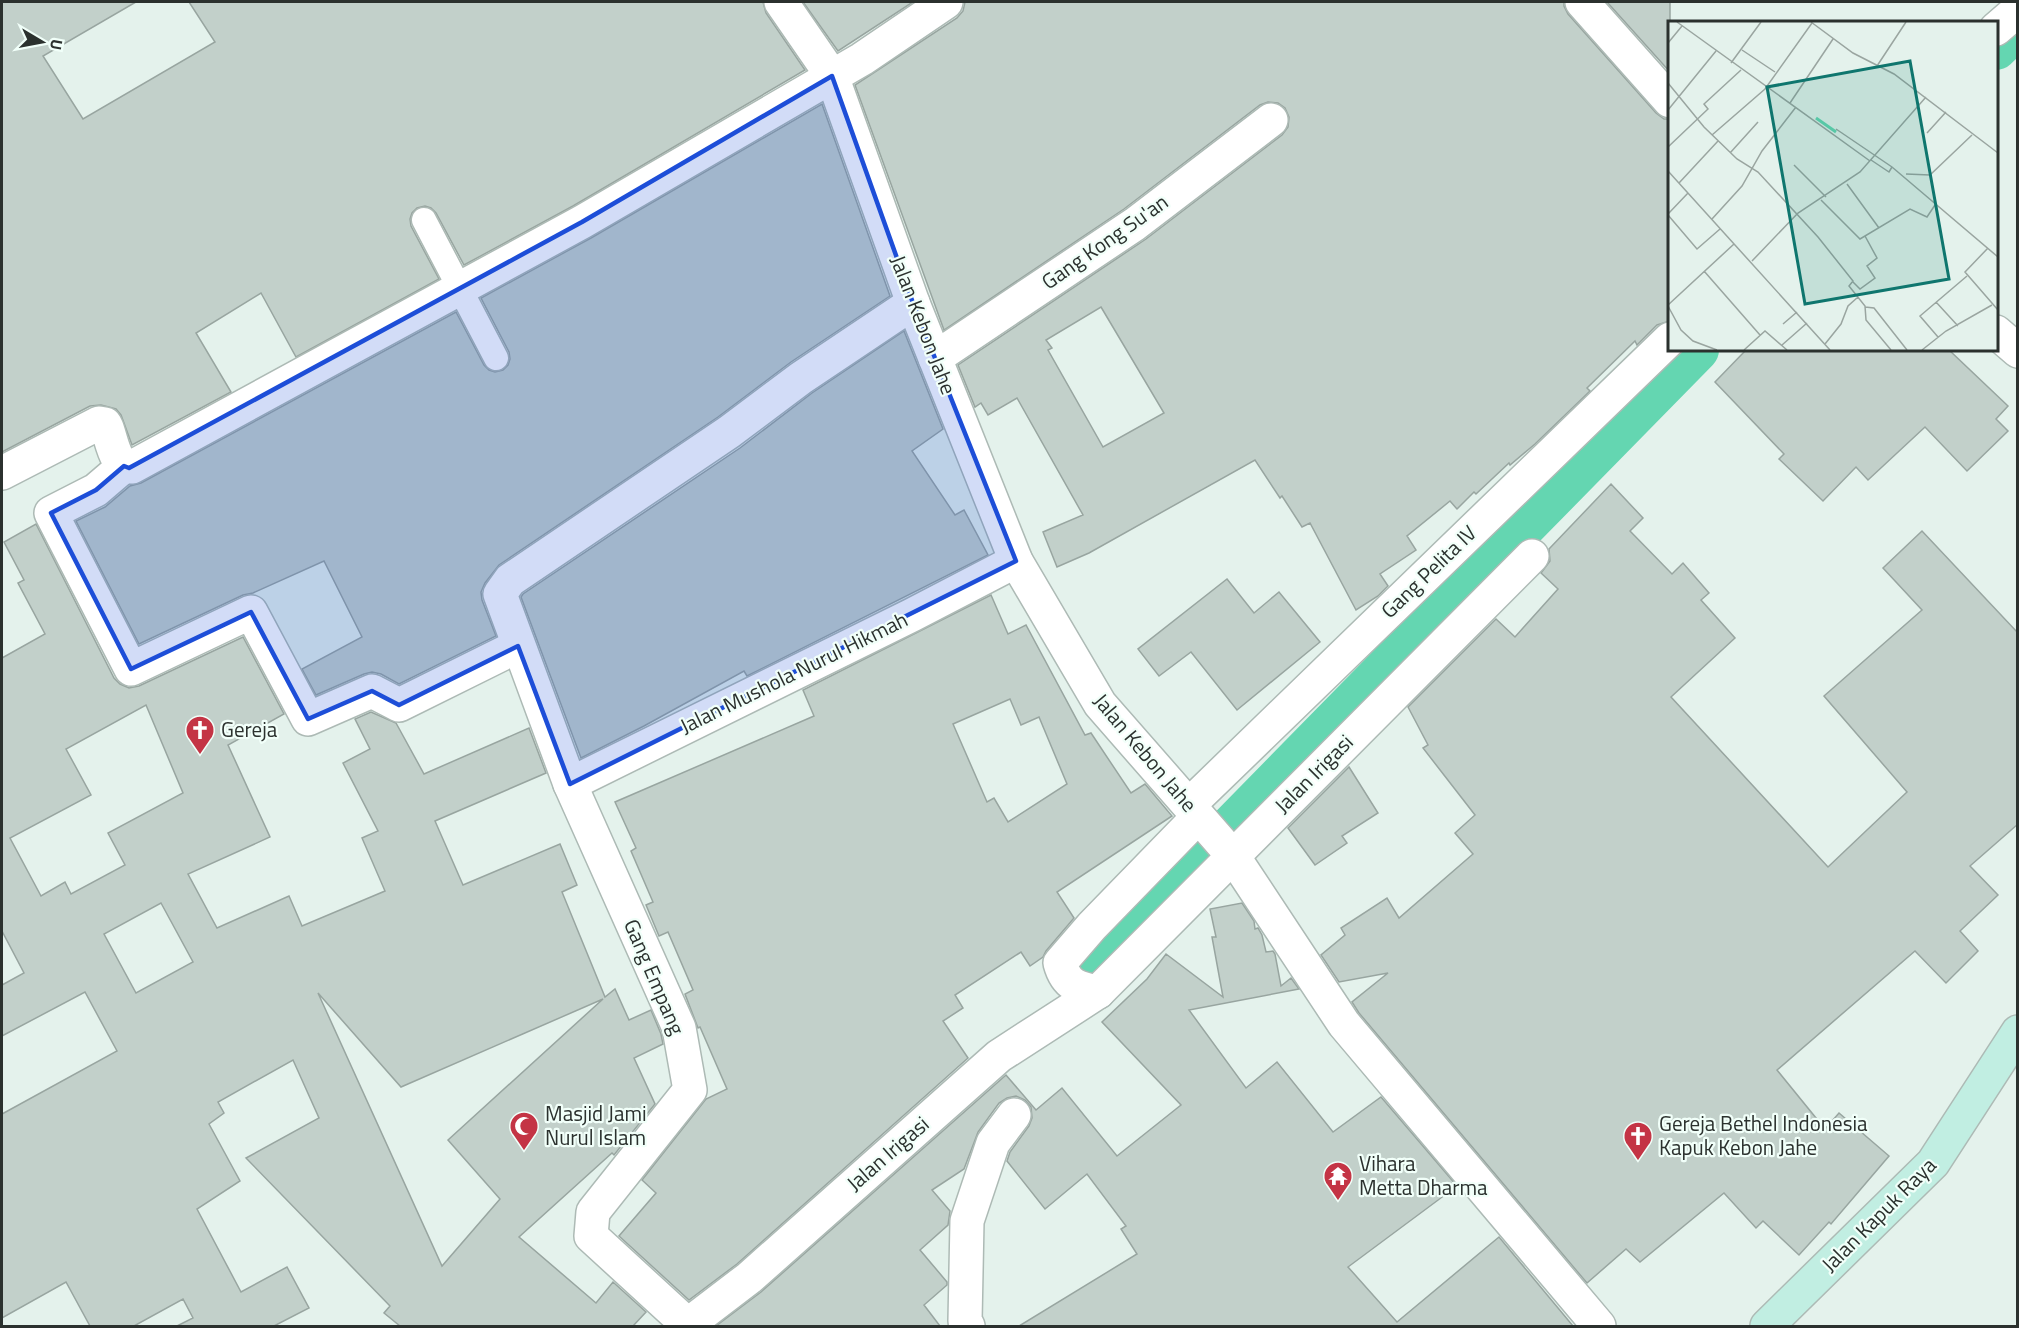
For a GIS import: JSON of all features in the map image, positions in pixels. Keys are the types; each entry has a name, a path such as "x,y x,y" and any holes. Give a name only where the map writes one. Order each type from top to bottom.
{"main road":[{"name":"Jalan Kapuk Raya","path":"1767,1326 1933,1163 2018,1032"}],"street":[{"name":"Jalan Kebon Jahe","path":"781,2 832,76 913,303 1016,561 1100,704 1229,851 1344,1024 1599,1326"},
{"path":"2,473 99,423 105,424 119,462 124,466 132,467 582,222 862,58 946,2"},
{"path":"1582,2 1668,99"},
{"path":"1998,27 2018,10"},
{"name":"Gang Kong Su'an","path":"935,358 1135,224 1271,120"},
{"name":"Gang Empang","path":"687,1326 591,1236 593,1212 690,1090 679,1028 570,784 500,594 510,580 729,432 801,378 913,303"},
{"path":"1998,334 2018,351"},
{"name":"Gang Pelita IV","path":"1196,814 1668,341"},
{"path":"124,466 96,489 51,513 131,669 251,612 308,719 372,691 399,705 518,646"},
{"name":"Jalan Irigasi","path":"687,1326 749,1278 999,1056 1098,992 1229,851 1532,556"},
{"name":"Jalan Mushola Nurul Hikmah","path":"570,784 1016,561"},
{"path":"1098,992 1071,984 1063,974 1060,963 1196,814"},
{"path":"968,1326 965,1321 967,1221 993,1143 1014,1114"}],"lane":[{"path":"424,220 496,358"}],"highlighted area":[{"path":"832,76 913,303 1016,561 570,784 518,646 399,705 372,691 308,719 251,612 131,669 51,513 96,490 124,466 129,468 582,222"}],"building":[{"path":"2,2 136,2 43,56 83,119 215,42 189,2 763,2 766,13 805,70 573,206 464,265 436,213 425,206 417,208 410,219 411,226 439,279 296,357 261,293 196,333 231,392 132,445 121,415 116,409 101,405 90,406 2,452"},
{"path":"803,2 913,2 838,51"},
{"path":"965,2 1564,2 1568,14 1656,113 1668,119 1668,322 1657,325 1637,345 1635,341 1587,388 1590,391 1535,444 1510,465 1509,463 1476,494 1474,492 1457,509 1450,501 1407,536 1416,550 1380,574 1388,586 1378,596 1356,610 1310,523 1302,527 1255,460 1089,553 1057,567 1043,532 1083,515 1017,398 988,415 981,403 975,407 958,365 1146,239 1282,135 1288,127 1289,117 1285,108 1278,103 1268,102 1260,105 1124,209 944,330 855,85 957,18 963,11","holes":["1101,307 1164,413 1103,447 1048,350 1052,348 1046,340"]},
{"path":"1607,2 1670,2 1668,70"},
{"path":"822,104 890,296 791,362 718,417 499,565 481,592 496,636 399,684 381,674 372,672 316,695 302,669 362,637 324,561 253,593 243,595 139,644 76,521 105,507 130,486 141,483 456,312 484,365 495,372 503,370 510,359 509,352 481,298 591,238"},
{"path":"904,331 943,429 912,451 955,515 964,510 988,555 747,676 744,671 581,758 521,597 523,594 740,448 812,393"},
{"path":"1745,351 1950,351 2008,406 1996,419 2008,431 1967,471 1925,427 1868,480 1856,467 1823,501 1779,459 1784,454 1715,382"},
{"path":"1611,484 1643,518 1630,531 1672,574 1683,563 1709,593 1701,600 1735,638 1671,697 1828,867 1907,792 1824,696 1922,610 1883,568 1922,531 2018,633 2018,824 1970,866 1998,895 1960,931 1978,951 1946,983 1915,951 1777,1070 1825,1129 1839,1113 1889,1156 1831,1224 1829,1222 1799,1255 1763,1221 1756,1228 1724,1193 1640,1262 1626,1249 1587,1283 1359,1013 1352,1002 1388,973 1339,982 1321,955 1345,935 1341,928 1387,898 1399,918 1473,854 1455,833 1475,815 1423,748 1428,745 1408,707 1496,619 1515,637 1558,589 1541,573 1550,561 1549,549"},
{"path":"36,524 114,678 129,688 139,686 243,637 284,714 228,745 270,837 188,874 217,928 289,896 302,926 385,891 362,838 378,831 343,763 370,749 355,719 371,712 396,723 424,774 529,728 546,773 435,821 463,885 560,844 577,885 562,892 605,997 615,989 629,1020 651,1010 661,1034 663,1044 634,1058 655,1104 614,1155 612,1153 519,1237 596,1303 613,1282 646,1312 633,1326 400,1326 384,1313 390,1306 246,1158 319,1118 293,1060 218,1102 224,1113 209,1124 240,1181 197,1209 241,1292 287,1267 309,1308 274,1326 177,1326 193,1318 183,1299 134,1326 90,1326 66,1282 2,1318 2,1114 117,1051 85,992 2,1036 2,985 24,973 2,931 2,658 45,634 18,583 24,580 4,542","holes":["146,705 183,793 108,833 125,865 71,894 65,882 41,896 10,838 91,795 66,749","161,903 193,962 136,993 104,934","318,993 401,1087 603,999 448,1140 500,1199 442,1266"]},
{"path":"1227,579 1254,613 1279,592 1320,642 1237,710 1191,652 1159,676 1138,649"},
{"path":"991,595 1008,634 1026,625 1085,735 1091,733 1131,793 1145,784 1172,816 1057,892 1074,918 1043,957 1030,966 1021,952 955,995 963,1008 943,1021 968,1058 737,1264 689,1300 619,1236 656,1193 642,1180 706,1099 727,1089 700,1027 698,1028 685,994 693,990 668,932 659,936 646,905 653,902 631,851 636,848 615,802 814,716 803,690","holes":["1010,699 1021,725 1039,717 1067,784 1008,822 994,798 987,802 953,724"]},
{"path":"1349,767 1378,813 1342,836 1347,843 1315,865 1288,828"},
{"path":"1242,903 1254,921 1255,929 1258,928 1262,935 1266,952 1273,951 1275,954 1281,986 1291,978 1299,989 1189,1010 1246,1088 1277,1062 1333,1132 1381,1097 1457,1186 1348,1267 1397,1322 1499,1237 1573,1326 1019,1326 1137,1254 1121,1229 1126,1226 1087,1174 1045,1209 1007,1161 1010,1152 1029,1126 1032,1118 1031,1107 1025,1100 1016,1096 999,1103 978,1132 964,1169 932,1190 950,1211 948,1225 920,1250 947,1282 947,1285 924,1305 940,1326 716,1326 761,1292 1006,1075 1036,1110 1062,1088 1117,1156 1181,1105 1102,1022 1147,979 1166,954 1223,997 1212,937 1216,937 1210,909"}],"waterway":[{"path":"1998,47 2018,28"},
{"path":"1081,979 1697,351"}],"place":[{"name":"Gereja","path":"200,756"},
{"name":"Masjid Jami Nurul Islam","path":"524,1152"},
{"name":"Gereja Bethel Indonesia Kapuk Kebon Jahe","path":"1638,1162"},
{"name":"Vihara Metta Dharma","path":"1338,1202"}]}
